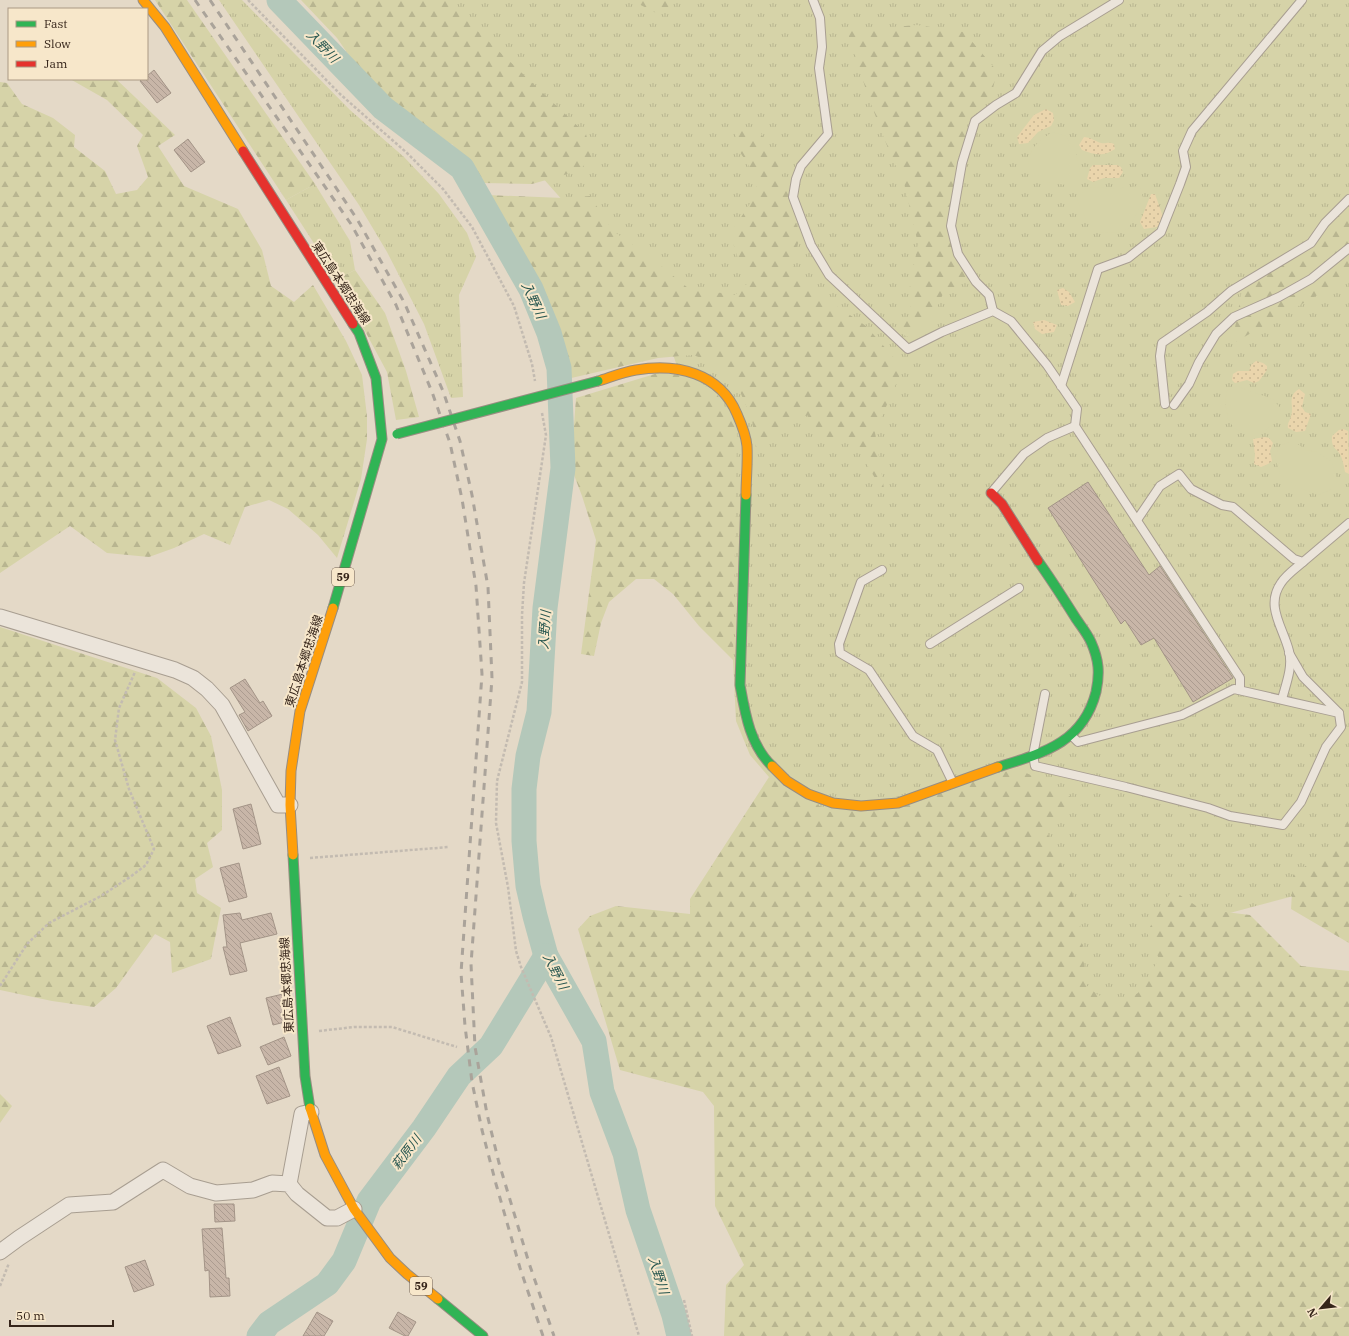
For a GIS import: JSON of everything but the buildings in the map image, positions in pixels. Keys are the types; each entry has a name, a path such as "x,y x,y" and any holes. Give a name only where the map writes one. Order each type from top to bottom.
{"main road":[{"name":"東広島本郷忠海線","path":"143,0 165,27 359,333 376,378 382,439 341,585 300,711 291,771 290,805 292,859 305,1076 311,1112 325,1155 354,1209 390,1258 483,1336"},
{"path":"382,439 641,369 669,367 692,372 714,382 730,397 738,412 747,445 740,685 741,704 749,729 757,745 781,777 801,791 817,799 835,804 856,806 879,806 893,804 954,784 1055,747 1071,736 1082,723 1091,708 1097,684 1099,664 1091,642 1002,504 991,493"}],"street":[{"path":"0,617 175,670 193,678 207,689 222,705 278,805 290,805"},
{"path":"288,1184 302,1114 311,1112"},
{"path":"0,1252 69,1205 113,1202 163,1170 190,1186 216,1193 253,1190 272,1183 288,1184 297,1194 327,1218 337,1218 354,1209"}],"lane":[{"path":"813,0 820,18 822,47 819,68 828,134 801,166 796,179 793,197 811,245 829,275 908,349 942,332 993,311"},
{"path":"1119,0 1060,36 1042,51 1016,93 975,121 962,163 951,226 958,254 976,282 989,295 993,311 1011,321 1047,365 1077,410 1075,426 1240,678 1240,690"},
{"path":"1061,386 1098,269 1128,258 1161,232 1186,167 1183,152 1192,131 1302,0"},
{"path":"1165,404 1160,356 1162,343 1207,312 1231,291 1311,243 1325,223 1349,199"},
{"path":"1174,405 1189,384 1199,362 1216,334 1234,317 1279,297 1311,278 1349,248"},
{"path":"991,493 1024,454 1047,438 1075,426"},
{"path":"1137,520 1160,486 1179,474 1191,489 1222,505 1233,507 1294,559 1303,562"},
{"path":"1045,694 1033,755 1035,766 1208,808 1230,816 1283,826 1301,802 1326,747 1341,727 1339,713 1304,677 1289,652 1275,613 1273,598 1281,582 1349,523"},
{"path":"882,570 861,582 839,644 840,653 869,670 913,736 937,750 954,784"},
{"path":"930,644 1019,588"},
{"path":"1282,700 1289,674 1289,652"},
{"path":"1071,736 1078,742 1182,715 1234,689 1339,713"}],"path":[{"path":"248,0 340,94 407,153 438,184 472,227 514,306 532,364 536,385"},
{"path":"540,407 546,436 524,583 522,615 522,682 497,781 496,823 508,887 516,951 534,999 551,1037 639,1336"},
{"path":"0,986 26,944 49,924 101,896 130,877 146,865 154,849 129,789 115,740 119,708 140,660"},
{"path":"292,859 450,847"},
{"path":"302,1033 354,1027 392,1027 457,1047"},
{"path":"684,1300 692,1336"}],"green space":[{"path":"155,0 187,0 315,184 286,200"},
{"path":"219,0 242,0 350,110 404,157 439,194 467,233 476,257 459,295 463,397 451,398 424,324 387,252 359,205"},
{"path":"301,0 445,0 586,134 592,158 578,171 532,184 483,183 452,144 435,143 409,127 377,96 337,38"},
{"path":"385,0 1349,0 1349,862 1331,886 1181,926 1144,1019 1086,1004 824,827 769,777 750,755 736,721 733,660 706,452 657,307"},
{"path":"631,0 676,0 660,15"},
{"path":"917,25 964,32 997,71 991,97 968,122 947,230 956,257 967,280 943,294 931,319 907,337 899,331 911,313 909,291 918,244 904,183 891,156 869,99 847,31"},
{"path":"72,80 117,80 175,135 158,146 184,186 238,209 262,250 271,286 294,302 313,285 346,341 362,375 367,416 367,439 361,479 337,558 318,535 288,509 269,500 245,507 230,545 204,534 174,548 149,557 107,553 70,526 0,573 0,82 7,83 22,104 53,118 75,135 74,147 105,171 116,194 137,190 148,177 137,146 143,135 107,100"},
{"path":"757,127 776,158 788,193 800,238 791,262 809,287 866,326 903,368 875,432 885,495 853,441 826,441 807,415 778,430 757,455 752,420 739,389 718,364 693,355 658,358 567,379 550,310 514,239 487,195 564,198 590,196 613,231 649,256 688,288 735,295 751,280 740,264 730,234 757,193 755,175 736,146 736,130"},
{"path":"1052,132 1066,136 1076,153 1080,172 1075,181 1067,185 1044,182 1028,163 1033,148"},
{"path":"315,184 350,241 355,270 337,279 286,200"},
{"path":"1140,186 1143,198 1136,215 1128,229 1116,233 1100,232 1086,219 1077,200 1085,189 1096,187 1113,189"},
{"path":"1349,192 1349,277 1232,344 1243,284"},
{"path":"355,270 385,313 406,371 419,417 396,420 387,372 337,279"},
{"path":"658,373 691,376 717,394 737,427 733,660 699,626 673,594 654,579 636,579 609,602 601,623 594,656 581,654 596,540 571,467 576,398"},
{"path":"1236,386 1273,399 1280,408 1281,415 1279,419 1261,434 1246,434 1234,428 1228,419 1225,402 1227,391"},
{"path":"1292,440 1306,450 1317,452 1332,462 1337,479 1332,489 1318,495 1299,488 1280,474 1275,457 1279,447"},
{"path":"0,627 157,678 196,708 211,736 222,790 222,830 207,843 213,867 195,879 197,893 221,908 211,959 172,973 170,942 155,934 116,988 94,1007 52,1001 0,990"},
{"path":"1017,769 1056,786 1081,805 1045,827 1070,883 1080,924 1086,985 1098,995 1121,1002 1138,993 1159,959 1147,932 1172,890 1201,909 1250,915 1301,966 1349,971 1349,1336 724,1336 726,1285 744,1265 715,1206 714,1106 703,1092 620,1070 578,929 590,916 616,906 690,914 690,899 769,777 830,812"},
{"path":"1349,818 1349,943 1291,909 1293,875 1336,844"},
{"path":"0,1094 12,1106 0,1123"}],"sand":[{"path":"1046,109 1053,113 1054,120 1051,126 1038,132 1028,143 1019,144 1017,137 1034,115"},
{"path":"1084,137 1101,143 1112,143 1114,144 1115,149 1103,154 1091,153 1082,150 1079,145"},
{"path":"1093,165 1117,165 1121,167 1123,172 1119,178 1104,178 1093,182 1087,179 1090,168"},
{"path":"1151,194 1155,194 1162,214 1162,223 1157,227 1144,229 1140,222"},
{"path":"1063,288 1069,292 1075,302 1068,306 1061,305 1057,290"},
{"path":"1044,320 1057,325 1054,332 1042,334 1035,329 1033,322"},
{"path":"1256,361 1267,366 1267,370 1259,381 1254,383 1247,380 1235,383 1232,380 1233,374 1238,371 1249,371 1251,365"},
{"path":"1299,389 1305,394 1302,407 1305,412 1311,414 1305,431 1296,432 1288,428 1288,425 1292,412 1292,398 1295,392"},
{"path":"1343,429 1348,431 1349,474 1345,472 1341,456 1332,444 1332,436 1339,430"},
{"path":"1265,437 1269,438 1273,443 1270,451 1272,461 1261,467 1254,464 1255,455 1253,439"}],"waterway":[{"name":"入野川","path":"279,0 383,108 462,168 531,289 549,333 559,368 563,468 545,608 539,712 528,756 524,789 524,841 528,886 546,956 594,1041 602,1092 625,1153 638,1210 674,1315 679,1336"},
{"name":"萩原川","path":"259,1336 269,1323 327,1284 344,1261 369,1201 424,1128 459,1076 491,1046 546,956"}],"railway":[{"path":"195,0 351,224 396,305 432,392 450,443 462,499 476,586 482,674 461,973 465,1026 472,1082 482,1130 520,1268 543,1336"},
{"path":"210,0 357,219 404,302 443,391 460,441 472,495 488,587 492,678 471,964 475,1047 487,1114 499,1163 529,1263 554,1336"}],"traffic: fast":[{"path":"333,608 382,439 376,378 359,333 353,324"},
{"path":"397,434 598,381"},
{"path":"746,495 740,685 744,707 754,739 758,748 772,766"},
{"path":"998,767 1045,751 1071,734 1082,723 1090,709 1096,692 1098,667 1096,655 1091,642 1038,561"},
{"path":"293,855 305,1076 310,1108"},
{"path":"438,1299 483,1336"}],"traffic: slow":[{"path":"143,0 165,27 243,151"},
{"path":"598,381 631,371 651,368 667,368 696,374 708,380 720,389 729,400 737,414 746,438 746,495"},
{"path":"293,855 290,805 291,771 300,711 333,608"},
{"path":"772,766 787,781 808,794 833,803 861,806 898,803 998,767"},
{"path":"310,1108 325,1155 354,1209 390,1258 438,1299"}],"traffic: jam":[{"path":"243,151 353,324"},
{"path":"991,493 1002,504 1038,561"}]}
